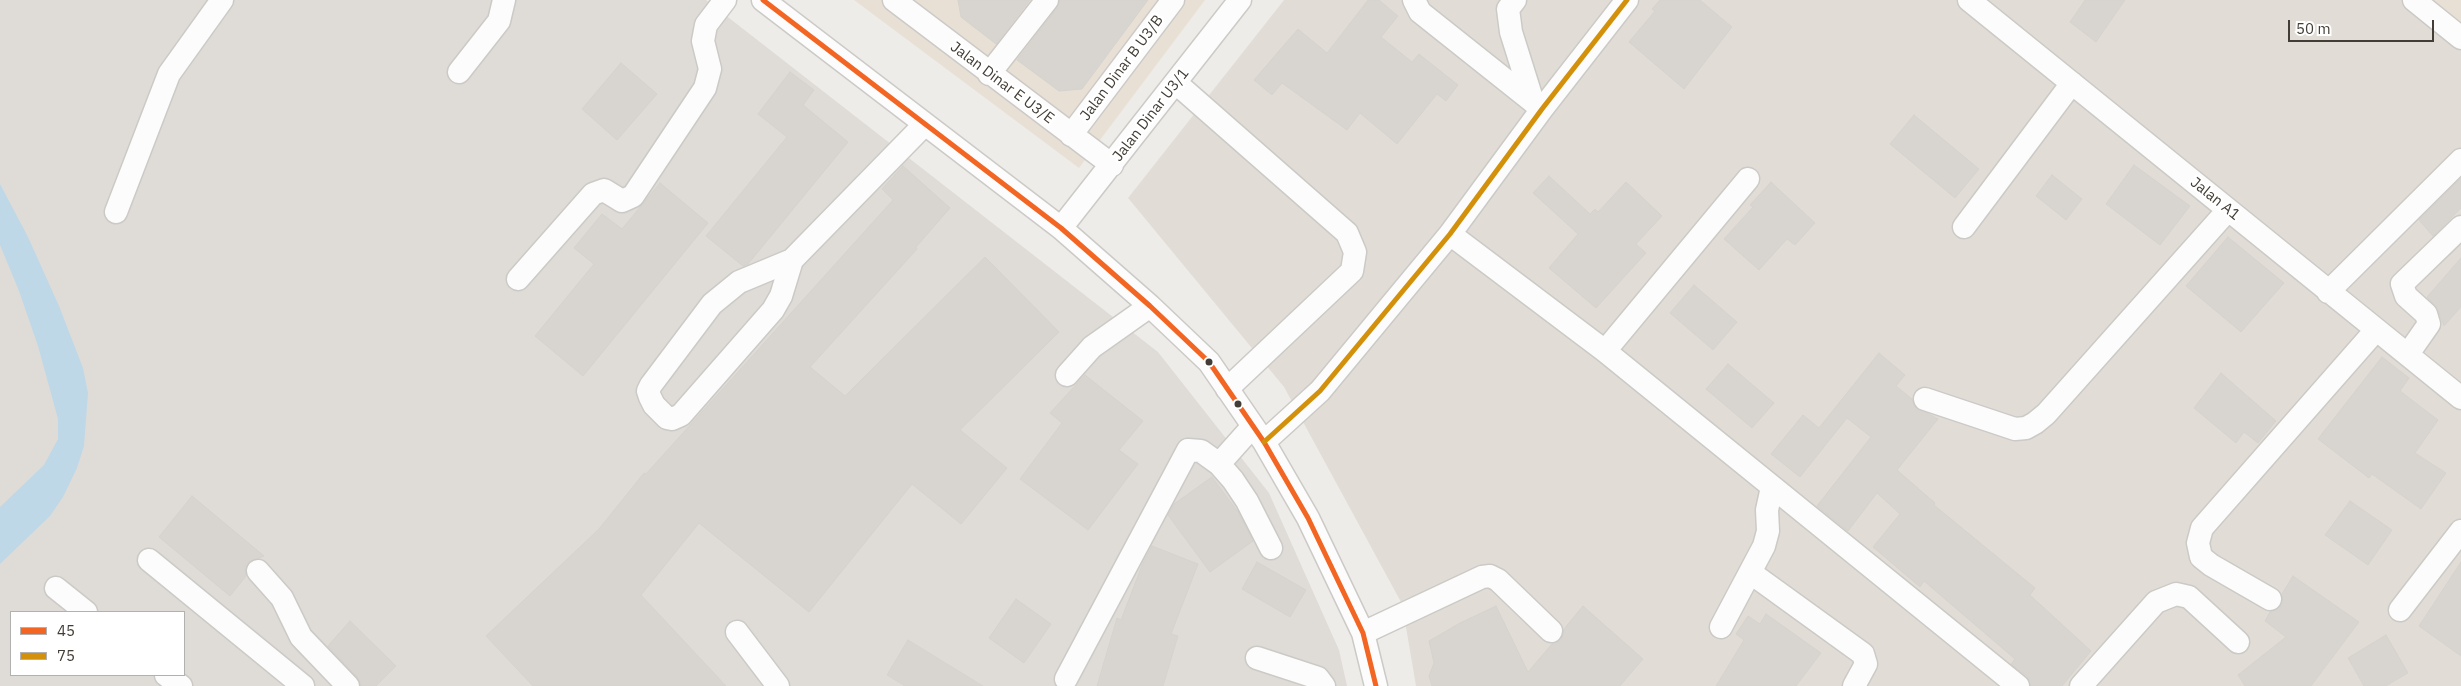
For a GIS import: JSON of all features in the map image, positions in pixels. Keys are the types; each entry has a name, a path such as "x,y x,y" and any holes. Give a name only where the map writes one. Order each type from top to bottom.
{"street":[{"path":"116,212 169,74 222,0"},
{"path":"459,72 499,21 504,0"},
{"path":"518,279 593,194 604,190 622,201 633,196 705,88 710,69 703,41 706,25 726,0"},
{"path":"763,0 1061,228 1150,306 1208,362 1258,434 1308,518 1363,633 1376,686"},
{"path":"990,74 1047,0"},
{"name":"Jalan Dinar B U3/B","path":"1071,136 1174,0"},
{"name":"Jalan Dinar U3/1","path":"1061,228 1240,0"},
{"path":"1414,0 1420,12 1537,105"},
{"path":"1515,0 1508,9 1511,32 1537,105"},
{"path":"1219,464 1320,391 1450,234 1537,105 1627,0"},
{"name":"Jalan A1","path":"1969,0 2461,398"},
{"path":"2414,0 2461,38"},
{"name":"Jalan Dinar E U3/E","path":"902,3 990,74 1112,165"},
{"path":"1176,83 1346,233 1355,252 1352,271 1227,389"},
{"path":"1964,227 2072,83"},
{"path":"792,260 781,296 773,310 682,415 672,419 667,418 654,405 648,391 651,384 712,304 739,282 792,260 926,124"},
{"path":"2328,292 2461,160"},
{"path":"1605,351 1748,179"},
{"path":"1925,399 2015,428 2026,428 2034,424 2046,414 2228,210"},
{"path":"2408,354 2429,324 2426,314 2406,296 2402,284 2461,227"},
{"path":"1450,234 1605,351 2018,686"},
{"path":"1068,375 1092,346 1150,306"},
{"path":"2270,599 2211,566 2202,557 2198,543 2202,528 2376,330"},
{"path":"1066,679 1188,450 1194,449 1219,464 1247,501 1271,548"},
{"path":"1721,627 1764,546 1768,531 1767,510 1772,487"},
{"path":"2400,610 2461,531"},
{"path":"148,560 303,686"},
{"path":"258,571 282,598 301,637 348,686"},
{"path":"1751,573 1863,654 1866,664 1854,686"},
{"path":"1363,633 1490,576 1498,580 1551,631"},
{"path":"56,588 85,611"},
{"path":"2081,686 2156,602 2176,594 2189,597 2238,642"},
{"path":"737,632 778,686"},
{"path":"1257,658 1318,678 1324,686"},
{"path":"167,676 181,686"}],"shaded area":[{"path":"0,0 706,0 1158,352 1269,493 1339,650 1347,686 0,686"},
{"path":"854,0 1205,0 1079,168"},
{"path":"1284,0 2402,0 2461,49 2461,686 1416,686 1402,604 1284,387 1128,198"},
{"path":"2425,0 2461,0 2461,29"}],"water":[{"path":"0,184 28,237 59,306 83,368 88,393 84,446 77,468 63,497 50,516 0,564 0,507 44,465 58,439 58,419 38,346 19,291 0,245"}],"building":[{"path":"958,0 1030,0 996,44 961,17"},
{"path":"1060,0 1148,0 1082,89 1059,91 1017,60 1057,8"},
{"path":"1368,0 1379,0 1398,16 1381,37 1412,62 1419,54 1458,85 1446,101 1437,94 1397,144 1360,113 1347,130 1282,83 1272,95 1254,80 1298,29 1327,53"},
{"path":"1660,0 1700,0 1732,27 1684,89 1629,42 1655,11 1652,9"},
{"path":"2085,0 2125,0 2096,42 2070,22"},
{"path":"621,63 657,94 617,140 582,109"},
{"path":"790,72 814,90 803,105 848,142 748,264 743,266 706,236 787,137 758,114"},
{"path":"1914,115 1979,169 1955,198 1890,144"},
{"path":"2134,165 2190,206 2160,245 2106,204"},
{"path":"903,166 950,208 916,247 917,249 810,367 845,396 985,257 1059,332 960,430 1007,468 961,524 912,484 809,612 699,523 641,595 726,686 533,686 486,636 599,529 644,473 646,474 893,200 882,189"},
{"path":"2052,175 2082,199 2066,220 2036,196"},
{"path":"1549,176 1590,214 1595,209 1598,212 1626,182 1662,216 1636,244 1646,253 1596,308 1549,268 1578,234 1533,193"},
{"path":"2461,178 2461,208 2433,236 2419,220"},
{"path":"1771,182 1815,223 1795,245 1787,239 1759,270 1724,239 1753,207 1750,205"},
{"path":"660,183 708,223 583,376 535,336 594,264 574,248 602,214 622,229"},
{"path":"2228,237 2284,283 2241,332 2186,286"},
{"path":"2461,258 2461,307 2444,326 2438,310 2427,297"},
{"path":"1694,285 1737,322 1713,350 1670,313"},
{"path":"1879,353 1905,375 1896,386 1912,399 1915,407 1938,419 1897,470 1935,503 1934,505 2035,588 2030,595 2091,651 2062,686 2031,686 2027,676 2011,664 2015,659 1924,581 1920,587 1873,547 1900,514 1877,493 1848,531 1817,506 1871,437 1847,418 1800,477 1771,454 1803,415 1819,428"},
{"path":"2382,357 2409,378 2400,391 2438,420 2415,453 2446,473 2421,509 2372,474 2369,478 2318,439"},
{"path":"1728,364 1774,403 1752,428 1706,389"},
{"path":"2221,373 2276,421 2258,443 2244,432 2236,443 2194,408"},
{"path":"1085,375 1143,421 1119,450 1138,464 1088,530 1020,479 1062,423 1050,413"},
{"path":"1212,477 1238,512 1253,541 1210,572 1168,515 1174,504"},
{"path":"192,496 264,556 249,562 245,567 246,576 230,596 159,537"},
{"path":"2350,501 2392,530 2368,565 2325,535"},
{"path":"1152,546 1198,564 1171,634 1178,636 1163,686 1097,686 1117,618 1121,620 1143,563"},
{"path":"1257,562 1306,590 1290,617 1242,589"},
{"path":"2461,562 2461,656 2419,626"},
{"path":"2293,576 2359,622 2311,686 2245,686 2238,675 2286,637 2265,621 2270,612 2281,606 2282,594"},
{"path":"1016,599 1051,624 1024,663 989,638"},
{"path":"1496,606 1528,672 1552,644 1561,640 1564,629 1583,606 1643,659 1620,686 1432,686 1429,676 1434,663 1429,641 1460,623"},
{"path":"1766,614 1821,653 1796,686 1716,686 1744,640 1736,634 1748,616 1760,624"},
{"path":"350,621 396,666 376,686 361,686 357,677 328,646"},
{"path":"2386,635 2408,673 2386,686 2364,686 2348,658"},
{"path":"908,640 983,686 905,686 887,675"}],"transit line":[{"name":"45","path":"763,0 1061,228 1150,306 1209,362 1264,442 1308,518 1363,633 1376,686"},
{"name":"75","path":"1264,442 1320,391 1450,234 1542,109 1627,0"}]}
